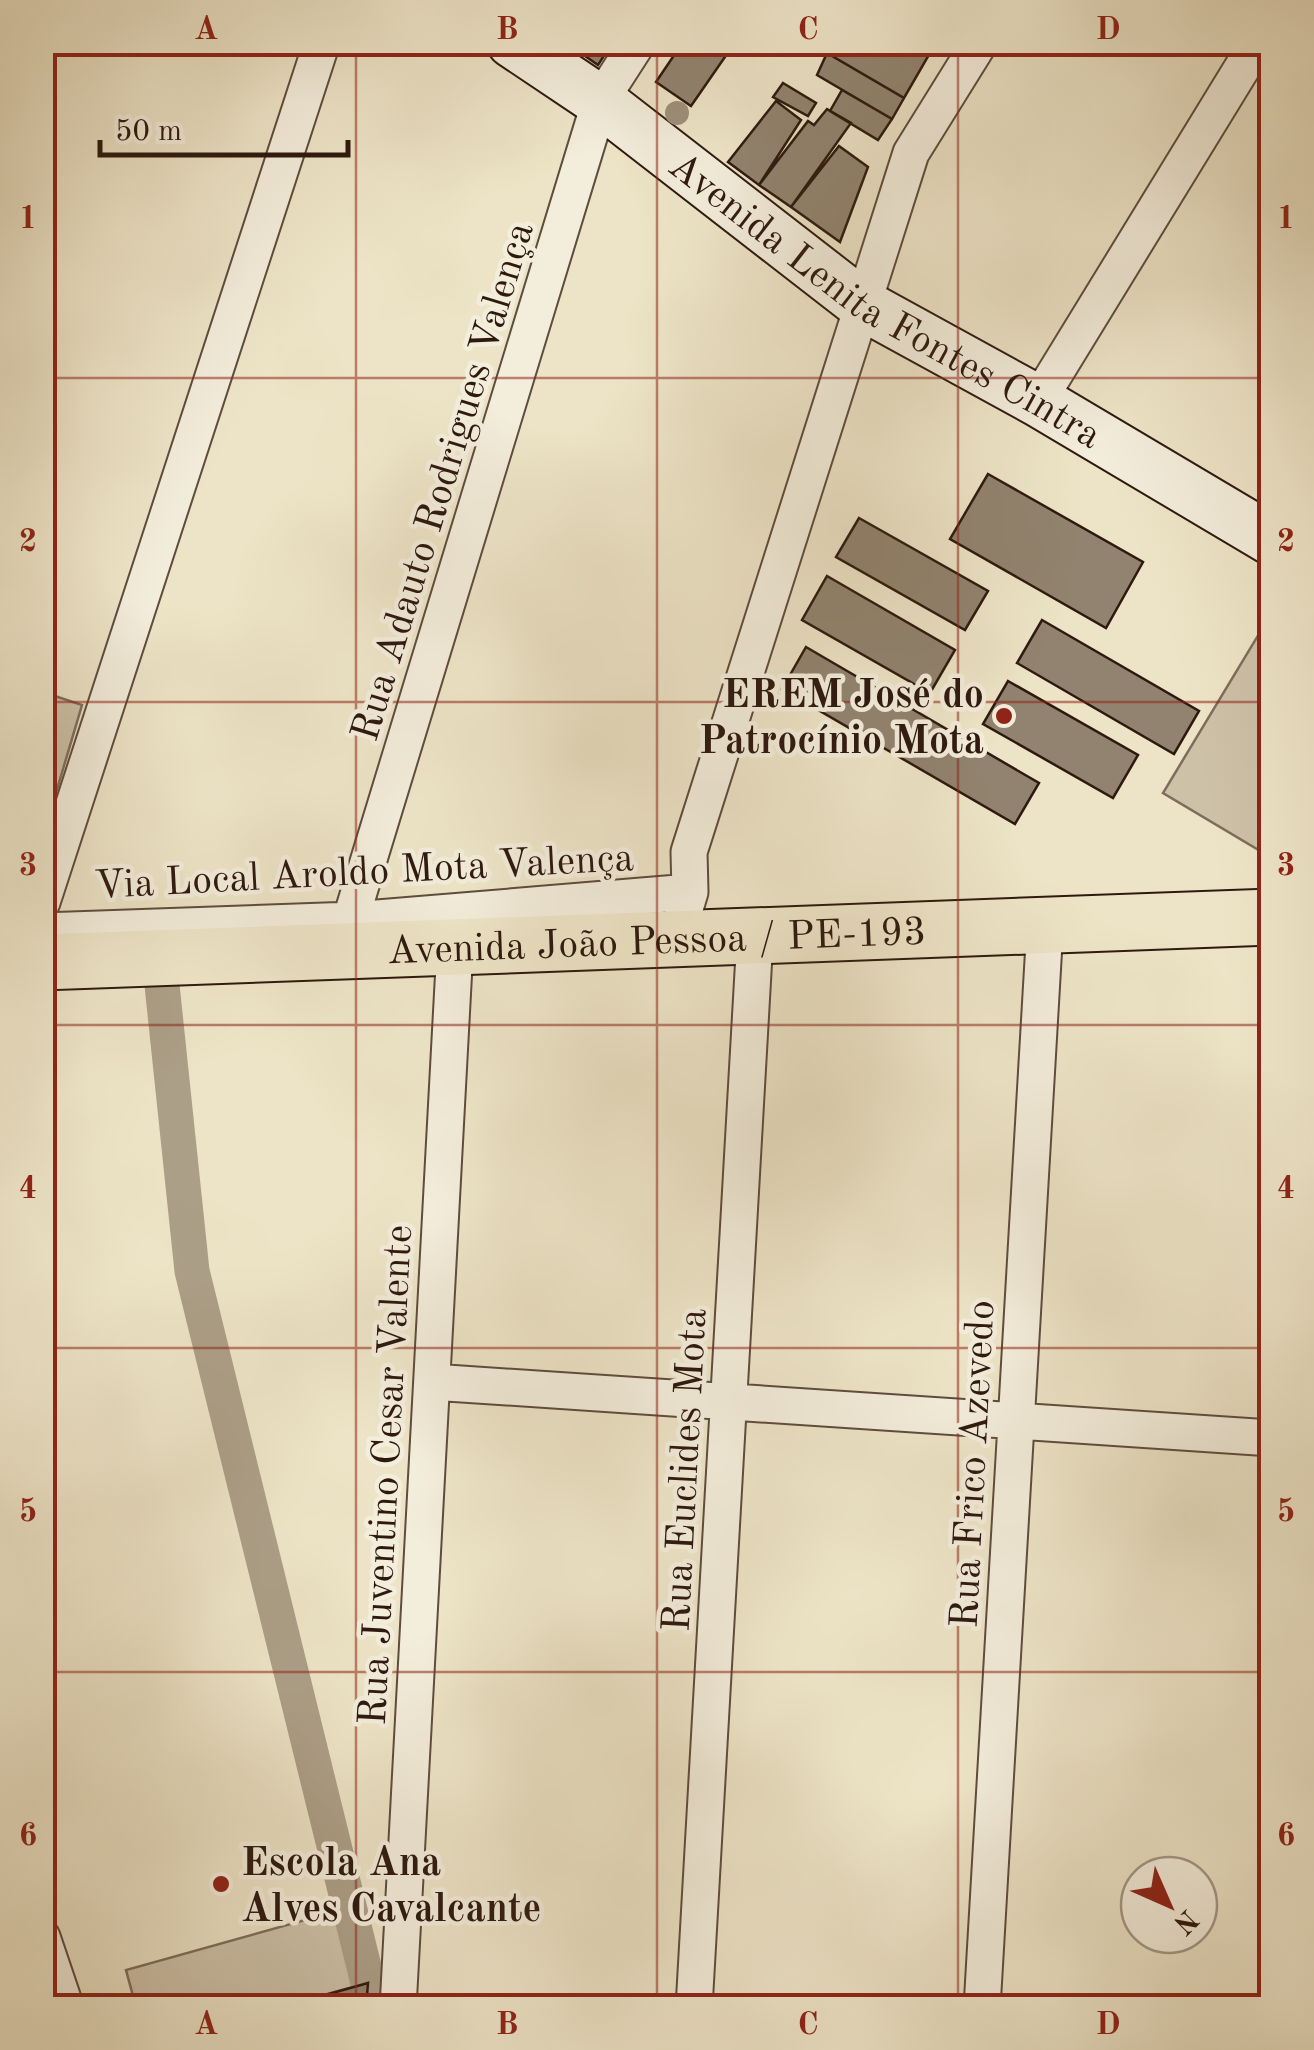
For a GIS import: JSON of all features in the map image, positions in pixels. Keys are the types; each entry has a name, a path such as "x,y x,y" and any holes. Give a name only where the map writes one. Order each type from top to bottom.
{"main road":[{"name":"Avenida João Pessoa / PE-193","path":"42,962 347,936 454,961 683,916 755,949 1044,939 1272,917"}],"street":[{"path":"42,902 322,42"},
{"name":"Avenida Lenita Fontes Cintra","path":"512,42 600,100 863,305 1266,525"},
{"name":"Rua Adauto Rodrigues Valença","path":"347,936 600,100 638,42"},
{"path":"683,916 689,852 911,153 980,42"},
{"path":"1038,401 1258,42"},
{"name":"Via Local Aroldo Mota Valença","path":"42,931 347,936 683,916"},
{"path":"1044,939 1272,942"},
{"name":"Rua Frico Azevedo","path":"982,2008 1044,939"},
{"path":"42,988 162,985 454,961 755,949"},
{"name":"Rua Euclides Mota","path":"694,2008 755,949"},
{"name":"Rua Juventino Cesar Valente","path":"398,2008 454,961"},
{"path":"432,1382 1272,1438"},
{"path":"42,1937 66,2008"}],"shaded area":[{"path":"1271,614 1272,837 1262,852 1163,793"},
{"path":"43,692 82,705 53,803 43,800"},
{"path":"348,1908 368,1983 279,2007 136,2007 126,1970"}],"building":[{"path":"565,42 613,42 598,65"},
{"path":"683,42 710,42 727,54 691,106 656,82"},
{"path":"833,42 882,42 898,51 903,42 911,42 930,53 904,98 827,53"},
{"path":"827,53 904,98 892,119 817,75"},
{"path":"783,83 816,103 808,116 773,97"},
{"path":"842,90 892,119 878,140 830,111"},
{"path":"776,101 801,120 759,185 728,162"},
{"path":"827,109 851,123 791,207 759,185 808,121 814,125"},
{"path":"839,146 868,167 840,242 791,207"},
{"path":"988,474 1143,562 1106,628 950,539"},
{"path":"859,518 988,591 965,630 836,557"},
{"path":"827,576 955,650 930,693 802,620"},
{"path":"1042,620 1199,711 1174,754 1017,663"},
{"path":"806,647 1039,783 1015,824 782,689"},
{"path":"1008,681 1138,755 1113,798 983,724"},
{"path":"368,1983 366,2008 279,2008"}],"waterway":[{"path":"162,985 192,1271 368,1983 367,2008"}],"place":[{"name":"EREM José do Patrocínio Mota","path":"1004,716"},
{"name":"Escola Ana Alves Cavalcante","path":"221,1884"}]}
